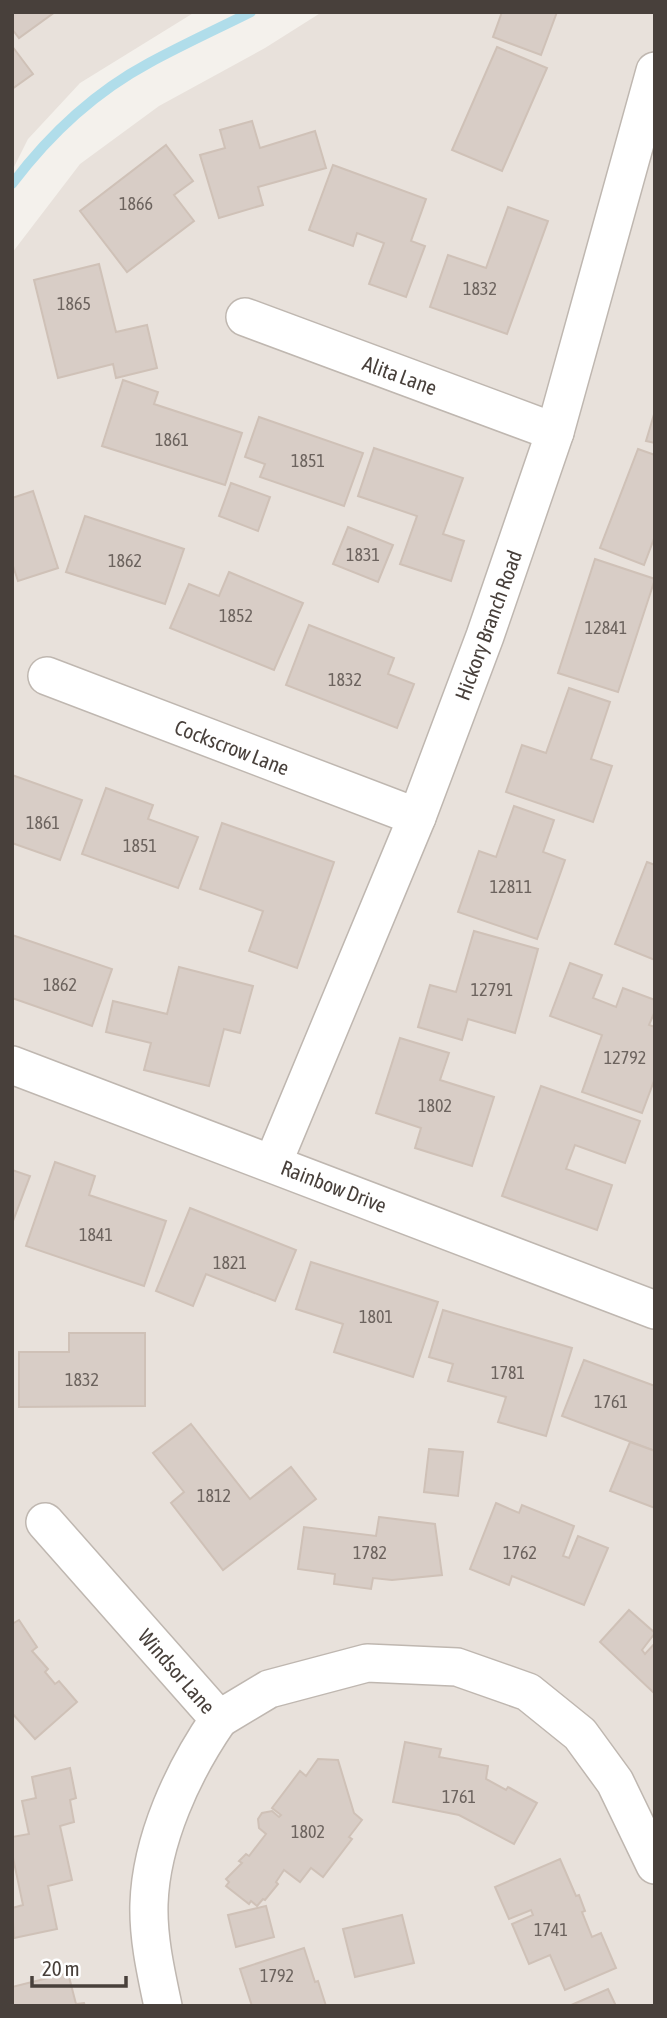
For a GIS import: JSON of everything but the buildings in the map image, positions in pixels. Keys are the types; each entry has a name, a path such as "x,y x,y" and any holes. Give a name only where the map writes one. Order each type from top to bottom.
{"street":[{"name":"Hickory Branch Road","path":"274,1163 417,817 485,636 555,432 655,71"},
{"name":"Alita Lane","path":"245,317 555,432"},
{"name":"Cockscrow Lane","path":"47,676 417,817"},
{"name":"Rainbow Drive","path":"12,1065 274,1163 651,1298"},
{"name":"Windsor Lane","path":"45,1522 219,1719 182,1780 158,1844 149,1904 152,1954 163,2006"},
{"path":"219,1719 269,1689 367,1663 457,1667 528,1692 580,1734 615,1782 655,1865"}],"shaded area":[{"path":"12,12 195,12 80,83 28,139 12,171"},
{"path":"322,12 655,12 655,2006 12,2006 12,253 80,164 159,106 265,48"}],"waterway":[{"path":"12,184 57,132 110,87 161,56 251,12"}]}
